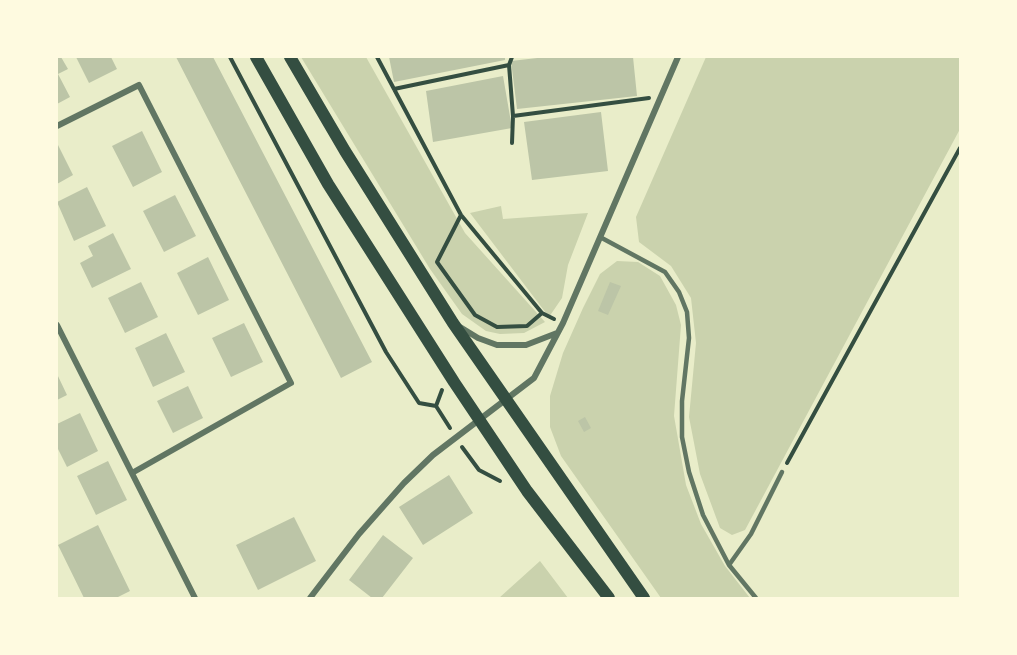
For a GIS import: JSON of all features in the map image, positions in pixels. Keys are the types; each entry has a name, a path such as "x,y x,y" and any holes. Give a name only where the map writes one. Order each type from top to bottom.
{"main road":[{"path":"256,57 328,184 481,421 527,491 609,598"},
{"path":"290,57 345,151 453,323 644,598"}],"street":[{"path":"310,598 359,534 404,483 433,455 481,421 534,378 563,323 678,57"},
{"path":"57,126 139,85 291,383 132,473"},
{"path":"453,323 478,338 497,345 526,345 558,333"},
{"path":"57,326 195,598"}],"lane":[{"path":"600,237 665,272 679,292 687,312 689,338 682,401 682,437 689,472 703,515 729,565 756,598"},
{"path":"729,565 751,534 782,472"}],"path":[{"path":"230,57 386,352 419,403 436,406 456,438"},
{"path":"377,57 461,215 542,313 563,323"},
{"path":"512,57 509,65 513,116 512,143"},
{"path":"394,89 509,65"},
{"path":"513,116 662,96"},
{"path":"782,472 960,148"},
{"path":"461,215 437,262 475,315 497,327 527,326 542,313"}],"green space":[{"path":"301,57 366,57 465,233 545,322 524,333 500,334 486,331 462,314 430,269"},
{"path":"706,57 960,57 960,129 745,530 732,535 720,528 700,474 689,417 696,343 691,298 671,266 639,242 636,217"},
{"path":"501,206 503,219 588,213 568,265 562,298 549,317 470,213"},
{"path":"617,261 638,262 660,276 676,305 681,325 674,416 686,485 701,524 725,566 750,598 661,598 561,456 550,427 550,396 563,353 583,308 600,274"},
{"path":"540,561 568,598 499,598"}],"building":[{"path":"57,57 61,57 68,69 58,74 70,97 57,104"},
{"path":"76,57 111,57 117,69 89,83"},
{"path":"176,57 213,57 372,362 341,378"},
{"path":"389,57 505,57 505,60 394,82"},
{"path":"546,57 633,57 637,96 517,109 511,61"},
{"path":"503,76 512,128 433,142 426,91"},
{"path":"601,112 608,171 532,180 524,122"},
{"path":"142,131 162,172 133,187 112,146"},
{"path":"57,143 73,175 57,184"},
{"path":"87,187 106,226 74,241 57,202"},
{"path":"175,195 196,236 164,252 143,211"},
{"path":"113,233 131,269 92,288 80,263 93,256 88,246"},
{"path":"208,257 229,300 198,315 177,273"},
{"path":"141,282 158,317 125,333 108,298"},
{"path":"610,282 621,286 608,315 598,311"},
{"path":"244,323 263,362 231,377 212,338"},
{"path":"166,333 185,372 153,387 135,348"},
{"path":"57,374 67,395 57,400"},
{"path":"188,386 203,418 173,433 157,401"},
{"path":"80,413 98,451 67,467 57,447 57,424"},
{"path":"585,417 591,428 584,432 578,421"},
{"path":"108,461 127,500 96,515 77,476"},
{"path":"449,475 473,513 423,545 399,507"},
{"path":"294,517 316,561 258,590 236,545"},
{"path":"98,525 130,591 116,598 84,598 58,545"},
{"path":"383,535 413,558 382,598 372,598 349,580"}]}
